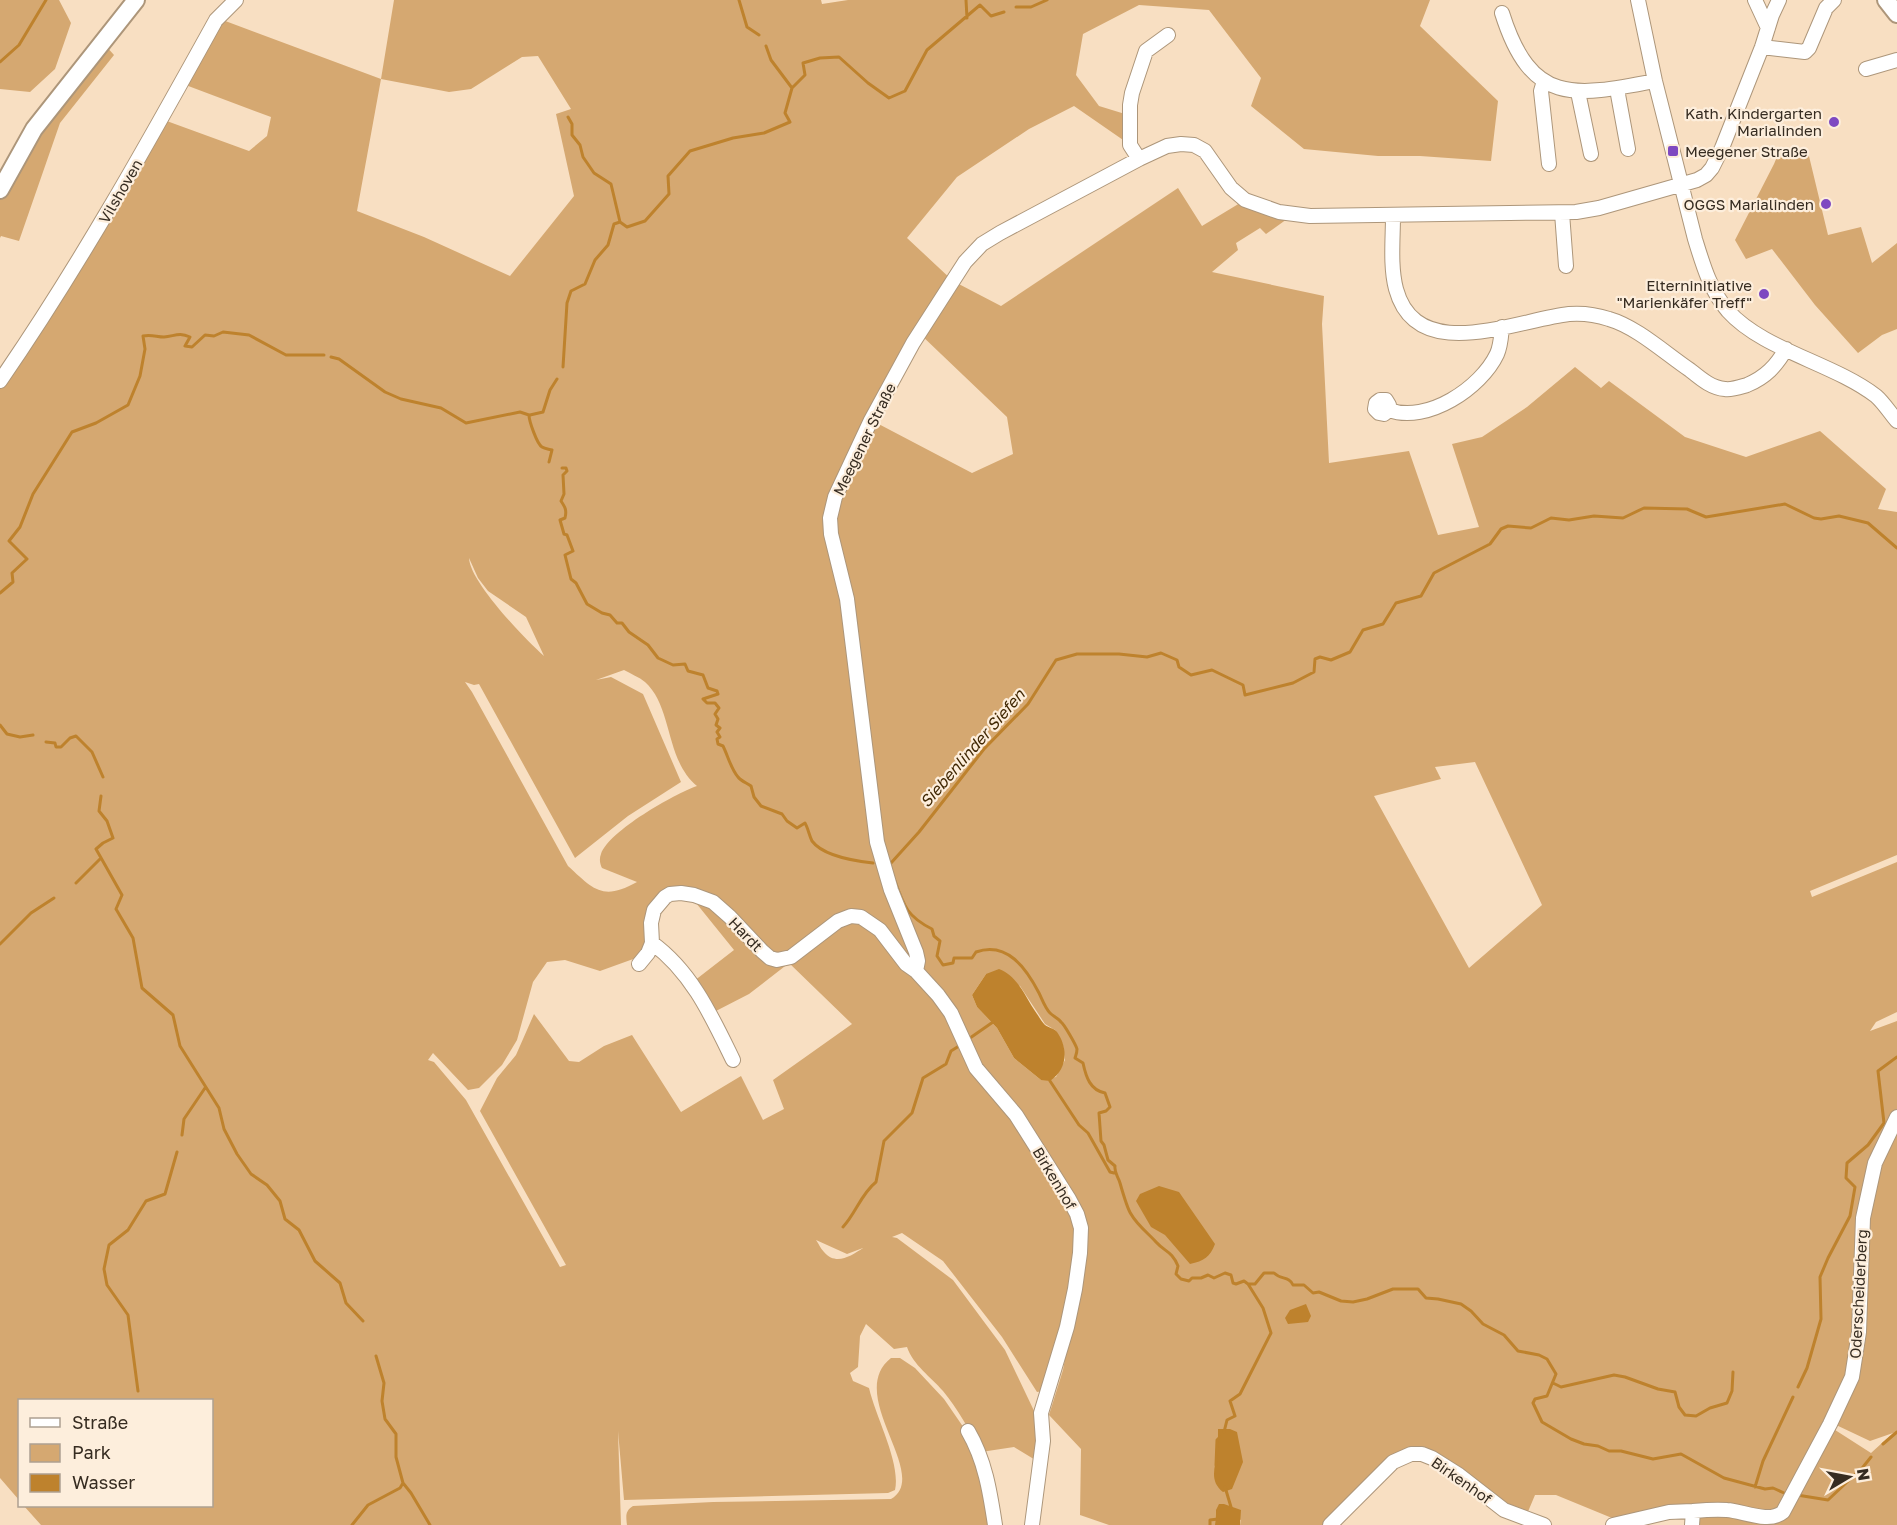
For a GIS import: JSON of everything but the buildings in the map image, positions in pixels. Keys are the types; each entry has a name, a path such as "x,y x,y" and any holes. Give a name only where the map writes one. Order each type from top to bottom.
{"main road":[{"path":"0,190 34,129 136,0"},
{"path":"1886,0 1897,14"}],"street":[{"name":"Vilshoven","path":"0,381 100,226 216,20 236,0"},
{"path":"1638,0 1655,81 1681,183 1703,265 1716,294 1729,312 1747,327 1786,349 1841,375 1877,397 1897,421"},
{"path":"1755,0 1767,28"},
{"name":"Meegener Straße","path":"916,971 918,962 916,952 891,890 877,842 847,599 831,534 830,518 835,497 871,420 912,343 965,262 982,244 1000,233 1167,146 1188,144 1205,152 1239,196 1254,205 1294,214 1393,216 1562,213 1599,208 1697,180 1712,168 1779,0"},
{"path":"1762,47 1804,52 1809,48 1826,8 1834,0"},
{"path":"1502,13 1511,41 1520,56 1544,81 1561,89 1578,92 1655,81"},
{"path":"1139,159 1130,145 1132,93 1146,51 1168,35"},
{"path":"1866,69 1897,60"},
{"path":"1544,81 1541,91 1549,164"},
{"path":"1617,88 1628,148"},
{"path":"1578,92 1591,154"},
{"path":"1562,213 1566,266"},
{"path":"1393,216 1393,263 1400,300 1411,316 1433,330 1448,334 1467,333 1569,314 1610,319 1642,336 1710,385 1727,390 1751,383 1771,371 1786,349"},
{"path":"1389,410 1403,413 1417,412 1446,402 1460,394 1484,374 1493,361 1500,346 1503,327"},
{"name":"Hardt","path":"639,964 648,953 652,943 651,923 654,910 665,897 681,893 713,902 730,916 762,951 770,958 777,960 791,957 838,921 851,916 861,917 880,930 906,964 916,971"},
{"path":"652,943 664,952 700,996 733,1060"},
{"name":"Birkenhof","path":"916,971 951,1013 976,1068 1016,1115 1069,1199 1081,1228 1075,1289 1067,1327 1041,1413 1043,1441 1032,1525"},
{"name":"Oderscheiderberg","path":"1613,1525 1669,1512 1728,1510 1782,1521 1783,1512 1830,1424 1852,1377 1859,1332 1863,1218 1875,1163 1897,1117"},
{"path":"968,1431 976,1445 988,1480 995,1525"},
{"name":"Birkenhof","path":"1330,1525 1393,1462 1411,1454 1422,1454 1459,1475 1504,1510 1544,1525"},
{"path":"1692,1525 1693,1511"}],"green space":[{"path":"0,0 59,0 71,23 55,69 30,92 0,89"},
{"path":"394,0 821,0 822,4 848,0 1430,0 1420,26 1498,101 1491,161 1420,156 1378,156 1304,149 1251,106 1261,78 1209,10 1139,5 1083,34 1076,75 1099,106 1125,114 1126,142 1074,106 1029,129 957,177 907,238 953,281 1001,306 1178,188 1202,226 1245,200 1294,214 1266,234 1260,228 1236,243 1238,250 1212,272 1324,296 1322,324 1329,463 1409,451 1438,535 1479,527 1452,444 1482,437 1527,407 1575,367 1601,388 1609,381 1685,437 1746,457 1820,431 1886,489 1878,509 1897,512 1897,855 1810,891 1812,897 1897,862 1897,1012 1876,1022 1870,1031 1897,1021 1897,1525 1696,1525 1697,1521 1670,1508 1612,1518 1556,1495 1535,1495 1527,1514 1411,1449 1326,1525 1240,1525 1241,1520 1216,1510 1215,1525 1109,1525 1080,1515 1081,1449 1049,1415 1063,1370 1077,1292 1070,1288 1043,1391 1037,1392 1002,1337 943,1261 902,1233 892,1237 897,1238 953,1280 1005,1350 1036,1415 1037,1461 1014,1447 981,1452 954,1405 918,1365 907,1347 894,1349 866,1324 860,1336 858,1367 850,1373 853,1381 869,1388 891,1454 896,1479 895,1490 888,1493 624,1500 618,1431 621,1525 41,1525 25,1507 213,1507 213,1399 18,1399 18,1499 0,1478 0,375 164,120 249,151 267,136 271,117 183,84 220,19 381,79","holes":["538,56 571,109 556,114 574,196 510,276 424,237 357,211 381,79 449,92 471,89 522,57","919,333 1007,417 1013,454 972,473 871,420","469,558 478,578 488,591 526,617 544,656 488,595 472,568","624,670 645,682 654,693 679,762 697,786 643,814 606,845 600,856 602,868 637,882 625,888 607,892 592,887 568,866 465,682 479,684 575,858 628,816 681,782 643,694 611,677 596,680","1475,762 1542,905 1469,968 1374,796 1441,779 1435,767","695,891 692,898 734,950 694,981 714,1012 749,994 789,963 852,1024 773,1080 784,1109 763,1120 741,1076 681,1112 632,1035 604,1046 579,1062 569,1061 534,1014 516,1055 497,1078 480,1111 566,1265 560,1267 466,1100 434,1062 428,1060 433,1053 468,1090 479,1088 502,1065 517,1040 533,982 547,962 565,960 600,971 636,958 645,944 651,907","865,913 909,962 919,979 905,972 873,926 850,921","986,974 1020,986 1045,1024 1055,1030 1063,1045 1065,1060 1056,1077 1041,1080 1014,1058 997,1028 977,1007 972,995","816,1240 847,1254 863,1248 838,1259 829,1256","1854,1354 1834,1424 1870,1441 1893,1433 1871,1453 1832,1428"]},
{"path":"105,45 114,55 60,123 19,241 1,236 0,238 0,199 26,151"},
{"path":"1781,147 1797,158 1808,152 1828,235 1861,227 1872,263 1897,243 1897,329 1882,335 1858,353 1815,305 1772,249 1746,259 1735,240"},
{"path":"891,1358 900,1358 915,1368 944,1399 966,1431 973,1445 991,1525 627,1525 627,1514 633,1506 713,1502 891,1499 901,1488 902,1472 881,1413 877,1392 879,1374"}],"water":[{"path":"999,969 1017,982 1043,1022 1056,1031 1061,1039 1065,1052 1063,1065 1050,1081 1041,1080 1014,1058 997,1028 977,1007 972,995 986,974"},
{"path":"1159,1186 1179,1192 1215,1244 1203,1260 1190,1264 1165,1235 1151,1227 1136,1201 1140,1194"},
{"path":"1306,1304 1311,1316 1308,1322 1288,1324 1285,1318 1290,1310"},
{"path":"1218,1429 1230,1429 1237,1432 1243,1462 1232,1489 1223,1492 1214,1479"},
{"path":"1219,1504 1241,1510 1240,1525 1215,1525 1216,1510"}],"waterway":[{"path":"0,62 19,45 46,0"},
{"path":"739,0 747,27 759,35"},
{"path":"966,0 967,18"},
{"path":"1016,7 1031,7 1047,0"},
{"path":"563,367 567,303 571,291 585,284 595,260 608,245 614,224 620,222 627,227 645,221 669,194 668,176 690,151 733,138 764,133 790,122 785,113 792,88 805,75 803,63 820,58 839,57 889,98 905,91 927,50 980,5 991,16 1004,12"},
{"path":"766,46 771,60 792,88"},
{"path":"568,117 572,124 572,135 580,145 583,157 594,173 611,184 620,222"},
{"path":"0,593 13,582 12,573 27,559 9,541 20,527 33,494 72,432 96,423 128,405 140,376 145,349 143,336 183,335 190,337 185,346 192,347 205,335 214,336 223,332 249,335 286,355 324,355"},
{"path":"331,357 339,359 385,392 401,399 441,408 466,423 520,412 529,415 540,445 552,450 549,462"},
{"path":"530,415 543,412 550,390 557,379"},
{"path":"562,468 566,468 567,471 563,475 564,494 561,501 566,513 565,518 560,520 573,551 565,555 571,579 576,583 587,604 610,615 617,623 622,623 629,632 648,645 658,658 673,665 685,664 688,671 703,675 708,688 717,691 718,694 703,699 707,703 715,703 719,708 715,714 718,719 716,725 720,728 717,732 720,737 717,739 718,744 723,746 738,777 751,786 754,797 761,806 782,814 797,828 805,823 812,841 831,854 873,863"},
{"name":"Siebenlinder Siefen","path":"891,863 919,832 984,749 1028,704 1056,660 1077,654 1147,657 1161,653 1177,660 1179,667 1191,675 1212,670 1243,685 1245,695 1293,683 1314,672 1315,659 1320,657 1331,660 1350,652 1363,630 1383,624 1396,603 1421,596 1434,573 1490,544 1501,529 1508,526 1531,528 1551,518 1569,520 1594,516 1623,518 1644,508 1687,509 1706,517 1785,504 1814,518 1839,516 1868,523 1897,548"},
{"path":"0,725 7,734 20,737 33,735"},
{"path":"46,742 55,743 56,747 61,747 70,738 76,736 92,752 103,777"},
{"path":"101,796 99,811 107,821 113,838 96,849 122,895 116,909 133,938 142,988 173,1015 180,1046 219,1108 224,1129 237,1154 251,1174 267,1185 280,1201 285,1219 299,1230 315,1261 340,1283 346,1303 363,1321"},
{"path":"76,883 100,859"},
{"path":"895,881 908,910 917,920 932,929 934,936 940,941 937,956 943,965 953,963 954,958 972,958 976,952 997,950 1022,966 1048,1011 1063,1024 1070,1035 1077,1049 1075,1058 1083,1063 1092,1086 1105,1093 1110,1107 1099,1113 1101,1141 1108,1160 1115,1166 1130,1212 1140,1226 1173,1257 1178,1266 1176,1274 1181,1279 1189,1281 1192,1278 1208,1275 1214,1278 1225,1273 1231,1275 1233,1283 1244,1281 1248,1284 1255,1284 1264,1273 1274,1273 1289,1280 1293,1285 1304,1285 1313,1293 1319,1292 1341,1301 1353,1302 1367,1299 1393,1289 1418,1289 1426,1298 1461,1304 1483,1324 1504,1335 1518,1351 1547,1359 1556,1374 1547,1396 1535,1399 1533,1403 1542,1422 1571,1439 1609,1451 1621,1451 1653,1459 1681,1454 1724,1478 1765,1489 1773,1488 1784,1493"},
{"path":"0,944 31,913 54,898"},
{"path":"970,1038 993,1022"},
{"path":"843,1227 866,1192 876,1182 884,1141 912,1113 923,1078 946,1064 951,1051 959,1046"},
{"path":"1798,1387 1807,1368 1821,1319 1820,1277 1850,1216 1855,1187 1846,1178 1847,1163 1868,1145 1884,1123 1878,1071 1897,1057"},
{"path":"1050,1081 1079,1125 1088,1133 1110,1172 1114,1173"},
{"path":"182,1135 184,1119 205,1088"},
{"path":"138,1391 128,1315 107,1285 104,1269 109,1245 128,1230 146,1201 165,1194 177,1152"},
{"path":"1224,1432 1227,1420 1235,1416 1230,1401 1240,1394 1271,1333 1263,1308 1248,1284"},
{"path":"376,1356 384,1383 382,1401 385,1419 396,1434 396,1457 403,1483 430,1525"},
{"path":"1553,1383 1561,1387 1614,1375 1625,1377 1658,1389 1675,1392 1679,1407 1685,1415 1696,1416 1710,1408 1727,1403 1732,1391 1733,1372"},
{"path":"1755,1487 1763,1461 1793,1397"},
{"path":"1883,1444 1897,1432"},
{"path":"1216,1465 1217,1440 1220,1437"},
{"path":"1797,1495 1828,1500 1871,1457"},
{"path":"352,1525 368,1505 400,1488 403,1483"},
{"path":"1225,1487 1231,1507"},
{"path":"1210,1525 1210,1520 1218,1519"}],"place":[{"name":"Kath. Kindergarten Marialinden","path":"1834,122"},
{"name":"Meegener Straße","path":"1673,151"},
{"name":"OGGS Marialinden","path":"1826,204"},
{"name":"Elterninitiative \"Marienkäfer Treff\"","path":"1764,294"}]}
